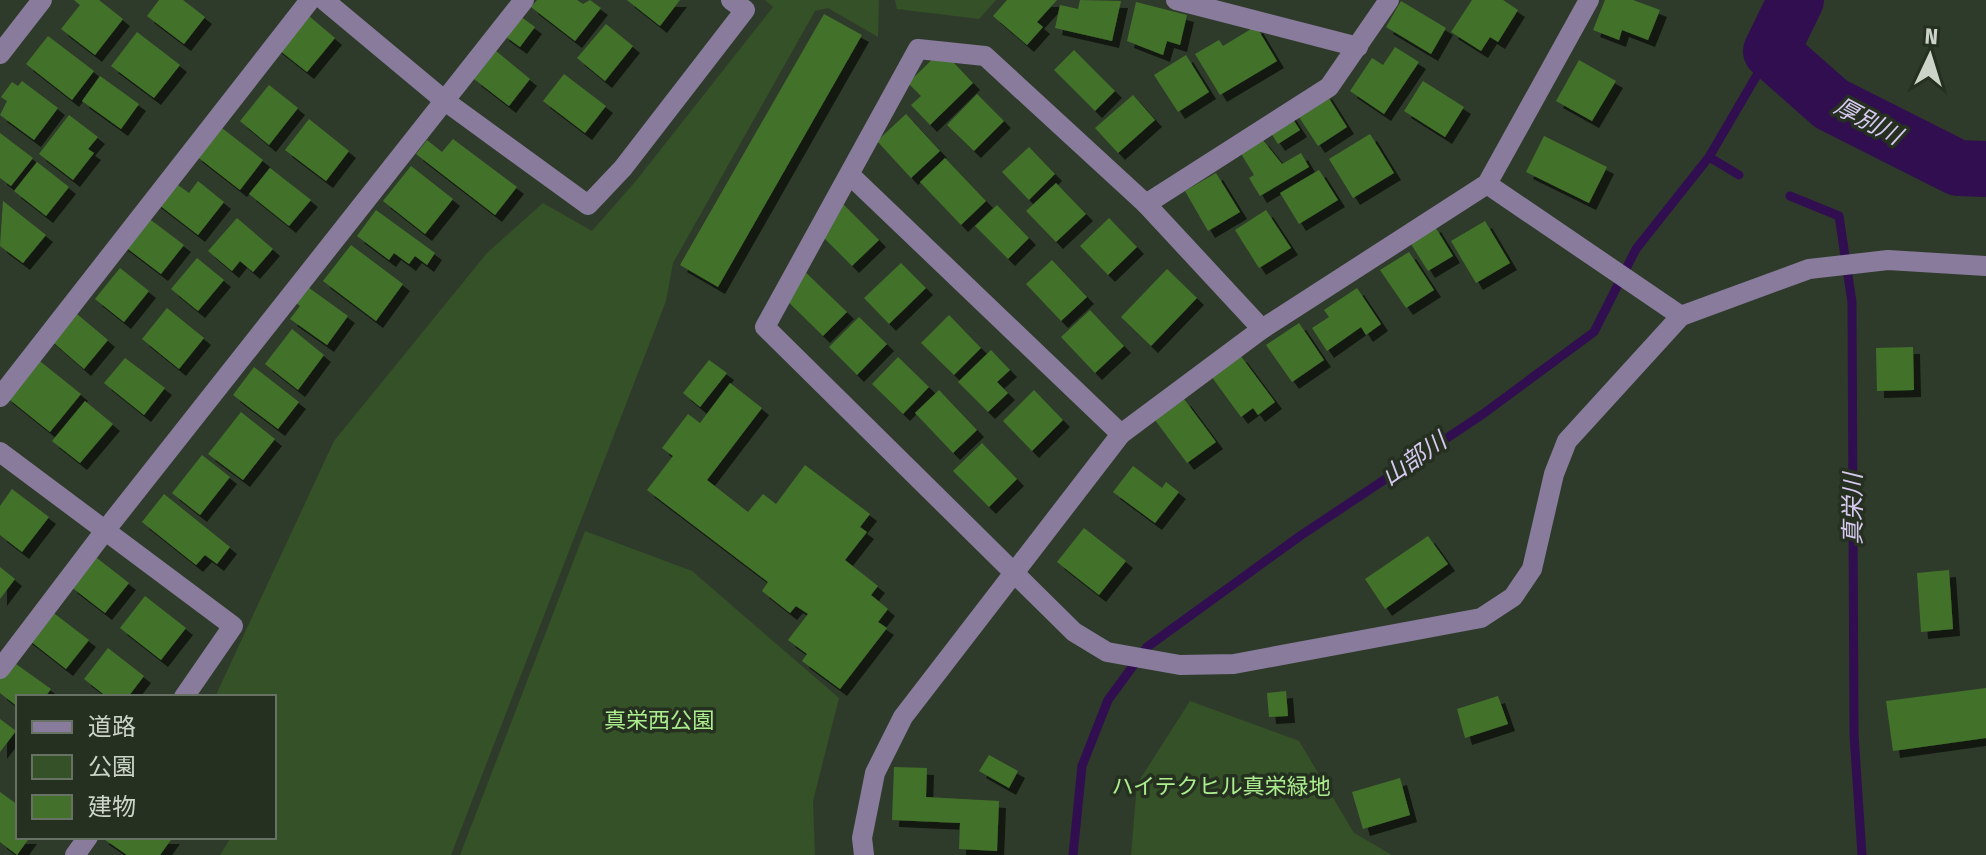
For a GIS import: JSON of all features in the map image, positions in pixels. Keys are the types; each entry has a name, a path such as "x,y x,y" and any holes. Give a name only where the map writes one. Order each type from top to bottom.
{"street":[{"path":"0,54 42,0"},
{"path":"0,397 310,0"},
{"path":"324,0 445,101 588,205 623,168 745,10 731,0"},
{"path":"0,669 104,532 524,0"},
{"path":"1176,0 1358,47"},
{"path":"1146,204 1329,87 1389,0"},
{"path":"864,855 862,838 875,773 903,717 1121,434 1262,329 1487,184 1589,0"},
{"path":"1262,329 1146,204 985,56 918,49 765,327 1074,632 1107,652 1180,665 1234,664 1481,618 1513,597 1532,569 1554,474 1567,441 1681,316 1809,269 1888,260 1986,266"},
{"path":"850,175 1121,434"},
{"path":"1487,184 1681,316"},
{"path":"0,452 233,626 185,695"}],"green space":[{"path":"765,0 879,0 878,37 828,8 815,11 673,263 666,301 451,855 220,855 230,839 276,839 276,695 216,695 334,441 487,253 543,203 592,231 635,182 773,7"},
{"path":"895,0 996,0 979,19 897,9"},
{"name":"真栄西公園","path":"585,531 692,571 839,698 813,801 815,855 460,855"},
{"name":"ハイテクヒル真栄緑地","path":"1190,701 1299,741 1354,833 1392,855 1131,855 1137,784"}],"building":[{"path":"74,0 99,0 123,19 95,55 61,29 80,5"},
{"path":"159,0 183,0 205,17 184,44 147,16"},
{"path":"537,0 577,0 583,4 590,0 601,8 575,41 531,7"},
{"path":"627,0 680,0 660,26"},
{"path":"1007,0 1057,0 1037,22 1043,27 1027,45 993,16"},
{"path":"1080,0 1121,1 1112,41 1055,28 1060,5 1078,9"},
{"path":"1472,0 1503,0 1518,10 1498,42 1490,37 1481,51 1451,32"},
{"path":"1605,0 1633,0 1660,10 1648,40 1622,30 1619,40 1593,30"},
{"path":"1401,1 1446,28 1431,54 1386,27"},
{"path":"1136,2 1187,15 1180,45 1167,41 1163,55 1127,41"},
{"path":"303,11 335,38 307,72 274,46"},
{"path":"517,14 535,27 520,47 502,34"},
{"path":"824,14 862,35 718,287 680,265"},
{"path":"606,24 633,46 605,81 577,58"},
{"path":"1256,26 1277,61 1220,95 1195,54 1219,40 1223,46"},
{"path":"137,32 180,65 154,98 111,66"},
{"path":"48,36 94,71 72,100 26,64"},
{"path":"1395,47 1419,62 1384,114 1350,91 1372,58 1383,65"},
{"path":"942,50 973,83 930,125 911,105 921,96 908,83"},
{"path":"1074,50 1115,91 1095,111 1054,70"},
{"path":"496,51 530,79 509,106 474,79"},
{"path":"1186,55 1209,92 1178,112 1154,75"},
{"path":"1579,60 1616,81 1592,121 1556,101"},
{"path":"564,74 606,106 585,133 543,101"},
{"path":"100,76 139,104 121,129 82,101"},
{"path":"22,81 58,108 34,140 0,115 7,101 1,97 12,82 18,86"},
{"path":"1423,81 1464,107 1445,137 1404,111"},
{"path":"269,85 298,108 269,145 240,121"},
{"path":"1325,92 1347,127 1318,146 1295,111"},
{"path":"977,94 1004,121 974,151 947,125"},
{"path":"1133,95 1155,120 1118,153 1095,128"},
{"path":"1287,110 1300,130 1278,144 1265,124"},
{"path":"906,114 940,151 911,178 877,141"},
{"path":"69,115 98,137 88,149 94,153 73,180 39,154"},
{"path":"309,119 349,151 326,181 285,150"},
{"path":"218,125 263,160 240,190 195,155"},
{"path":"0,133 33,158 11,186 0,178"},
{"path":"1370,134 1394,173 1353,198 1329,159"},
{"path":"1544,136 1607,167 1589,203 1526,172"},
{"path":"453,139 517,187 495,215 416,154 427,140 442,152"},
{"path":"1262,139 1282,164 1301,153 1309,167 1260,196 1249,178 1254,175 1240,152"},
{"path":"1029,147 1055,174 1029,200 1002,172"},
{"path":"945,158 986,201 961,225 920,182"},
{"path":"37,162 69,187 46,216 14,191"},
{"path":"411,166 453,199 425,234 383,201"},
{"path":"270,168 311,200 289,226 249,194"},
{"path":"1319,170 1338,200 1299,224 1280,193"},
{"path":"1216,173 1240,212 1208,231 1185,191"},
{"path":"171,180 189,193 198,181 224,202 198,235 154,201"},
{"path":"1056,183 1086,214 1056,242 1026,211"},
{"path":"3,201 46,235 23,263 0,246"},
{"path":"842,203 879,240 852,266 815,229"},
{"path":"997,205 1029,238 1008,259 975,226"},
{"path":"376,210 435,253 427,265 415,256 409,264 394,253 389,260 357,236"},
{"path":"1266,210 1291,248 1259,268 1235,230"},
{"path":"143,214 184,245 161,274 120,243"},
{"path":"237,218 273,249 253,272 240,261 232,271 208,251"},
{"path":"1109,218 1137,247 1108,275 1080,246"},
{"path":"1485,221 1510,263 1476,283 1451,241"},
{"path":"1434,225 1453,256 1428,271 1409,241"},
{"path":"351,245 403,284 376,321 323,281"},
{"path":"1409,252 1434,290 1406,308 1380,270"},
{"path":"197,258 224,280 198,311 171,289"},
{"path":"1052,260 1087,297 1061,321 1026,284"},
{"path":"901,263 926,288 889,324 864,298"},
{"path":"799,266 847,312 823,336 776,290"},
{"path":"120,268 149,291 124,322 95,299"},
{"path":"1167,269 1197,298 1151,346 1121,317"},
{"path":"305,285 348,316 327,345 290,319 300,306 294,301"},
{"path":"1357,288 1381,324 1366,335 1361,327 1327,351 1312,328 1329,317 1324,310"},
{"path":"167,308 204,338 179,369 142,339"},
{"path":"71,309 108,340 84,369 47,337"},
{"path":"1090,310 1124,346 1095,373 1061,337"},
{"path":"949,315 981,348 954,375 921,343"},
{"path":"859,317 887,344 857,375 829,347"},
{"path":"1299,323 1324,360 1292,382 1266,345"},
{"path":"292,329 324,355 298,390 265,364"},
{"path":"1913,347 1914,390 1877,391 1876,348"},
{"path":"991,350 1010,370 997,382 1008,393 988,412 958,382"},
{"path":"1240,355 1275,402 1258,415 1253,408 1241,417 1211,376"},
{"path":"898,357 929,387 903,414 872,384"},
{"path":"36,358 81,394 50,432 5,396"},
{"path":"125,358 165,388 144,415 104,383"},
{"path":"709,360 727,373 700,407 683,393"},
{"path":"254,367 299,402 278,429 233,395"},
{"path":"730,383 762,408 707,480 748,512 763,494 776,504 805,465 870,514 860,527 867,532 845,560 878,586 871,595 888,609 878,622 887,628 840,689 802,661 807,654 788,640 808,614 796,606 790,613 762,591 768,582 647,490 673,456 662,448 688,414 700,423"},
{"path":"939,390 977,430 953,453 915,413"},
{"path":"1034,390 1063,420 1032,451 1003,421"},
{"path":"1184,399 1216,442 1187,463 1155,420"},
{"path":"85,401 113,424 80,463 52,441"},
{"path":"241,412 275,439 243,480 208,454"},
{"path":"982,443 1017,479 989,507 953,471"},
{"path":"202,455 230,477 200,515 172,493"},
{"path":"1133,466 1162,488 1166,482 1179,492 1155,523 1113,492"},
{"path":"12,489 49,517 22,552 0,535 0,506"},
{"path":"164,494 230,547 217,564 205,555 196,565 142,522"},
{"path":"1084,528 1126,561 1099,595 1057,562"},
{"path":"1428,536 1448,564 1385,609 1365,579"},
{"path":"93,555 129,583 105,613 70,586"},
{"path":"0,567 15,579 0,599"},
{"path":"1949,570 1953,629 1921,632 1917,573"},
{"path":"145,596 186,628 161,660 120,628"},
{"path":"47,608 89,640 66,669 25,637"},
{"path":"108,648 144,676 130,695 104,695 84,679"},
{"path":"9,659 51,689 46,695 16,695 16,705 0,693 0,672"},
{"path":"1986,688 1986,738 1893,751 1886,701"},
{"path":"1286,691 1288,716 1269,717 1267,693"},
{"path":"1498,696 1508,724 1465,738 1457,709"},
{"path":"0,719 16,731 0,752"},
{"path":"989,755 1018,771 1009,788 979,771"},
{"path":"894,767 927,768 926,797 999,801 997,851 959,849 960,823 892,820"},
{"path":"1400,778 1410,815 1363,829 1352,792"},
{"path":"0,792 16,804 16,839 29,839 17,855 0,842"},
{"path":"104,839 172,839 160,855 127,855"}],"waterway":[{"name":"厚別川","path":"1796,0 1771,51 1831,104 1958,168 1986,169"},
{"name":"山部川","path":"1073,855 1082,766 1108,700 1147,647 1300,536 1483,414 1594,332 1636,249 1709,157 1771,51"},
{"name":"真栄川","path":"1709,157 1739,175"},
{"name":"真栄川","path":"1790,196 1839,216 1852,302 1854,735 1862,855"}]}
